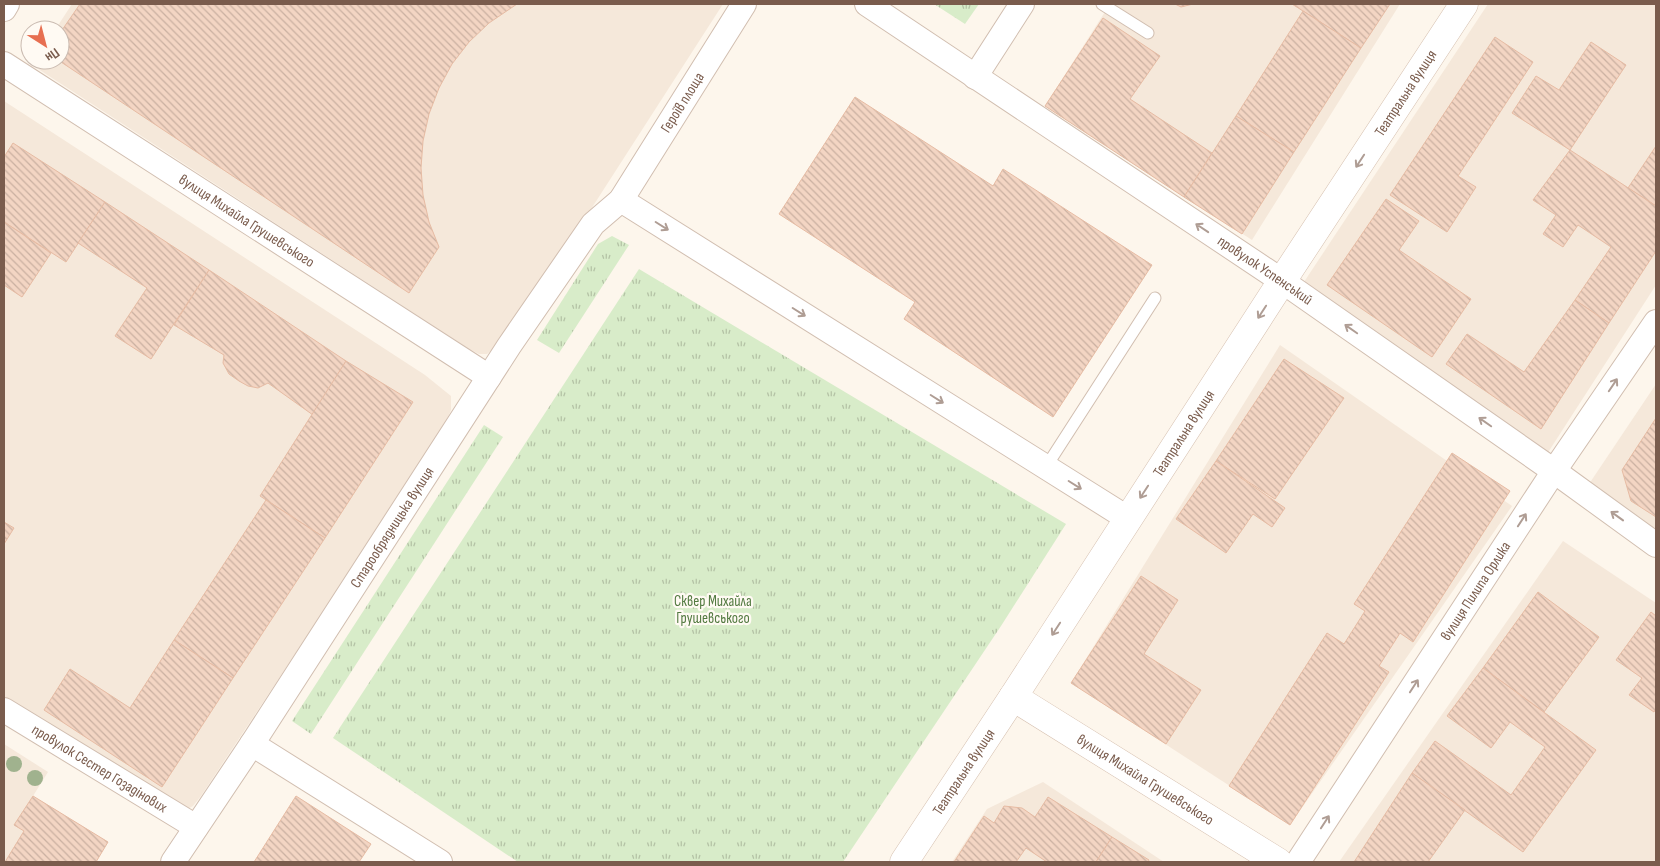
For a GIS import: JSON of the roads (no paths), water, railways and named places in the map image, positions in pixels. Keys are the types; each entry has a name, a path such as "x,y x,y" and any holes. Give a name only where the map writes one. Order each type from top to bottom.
{"street":[{"path":"4,10 8,4"},
{"name":"Героїв площа","path":"621,200 744,4"},
{"name":"провулок Успенський","path":"866,4 1282,281 1554,471 1656,545"},
{"path":"975,77 1022,4"},
{"name":"Театральна вулиця","path":"904,862 1464,4"},
{"name":"вулиця Михайла Грушевського","path":"4,64 489,377"},
{"path":"621,200 1127,518"},
{"name":"Старообрядницька вулиця","path":"173,862 252,744 489,377 593,224 621,200"},
{"name":"вулиця Пилипа Орлика","path":"1298,862 1554,471 1656,322"},
{"name":"вулиця Михайла Грушевського","path":"1013,696 1278,862"},
{"name":"провулок Сестер Гозадінових","path":"4,710 196,828"},
{"path":"252,744 440,862"}],"lane":[{"path":"1102,4 1148,33"},
{"path":"1046,467 1155,298"}],"park label":[{"name":"Сквер Михайла Грушевського","path":"713,610"}]}
